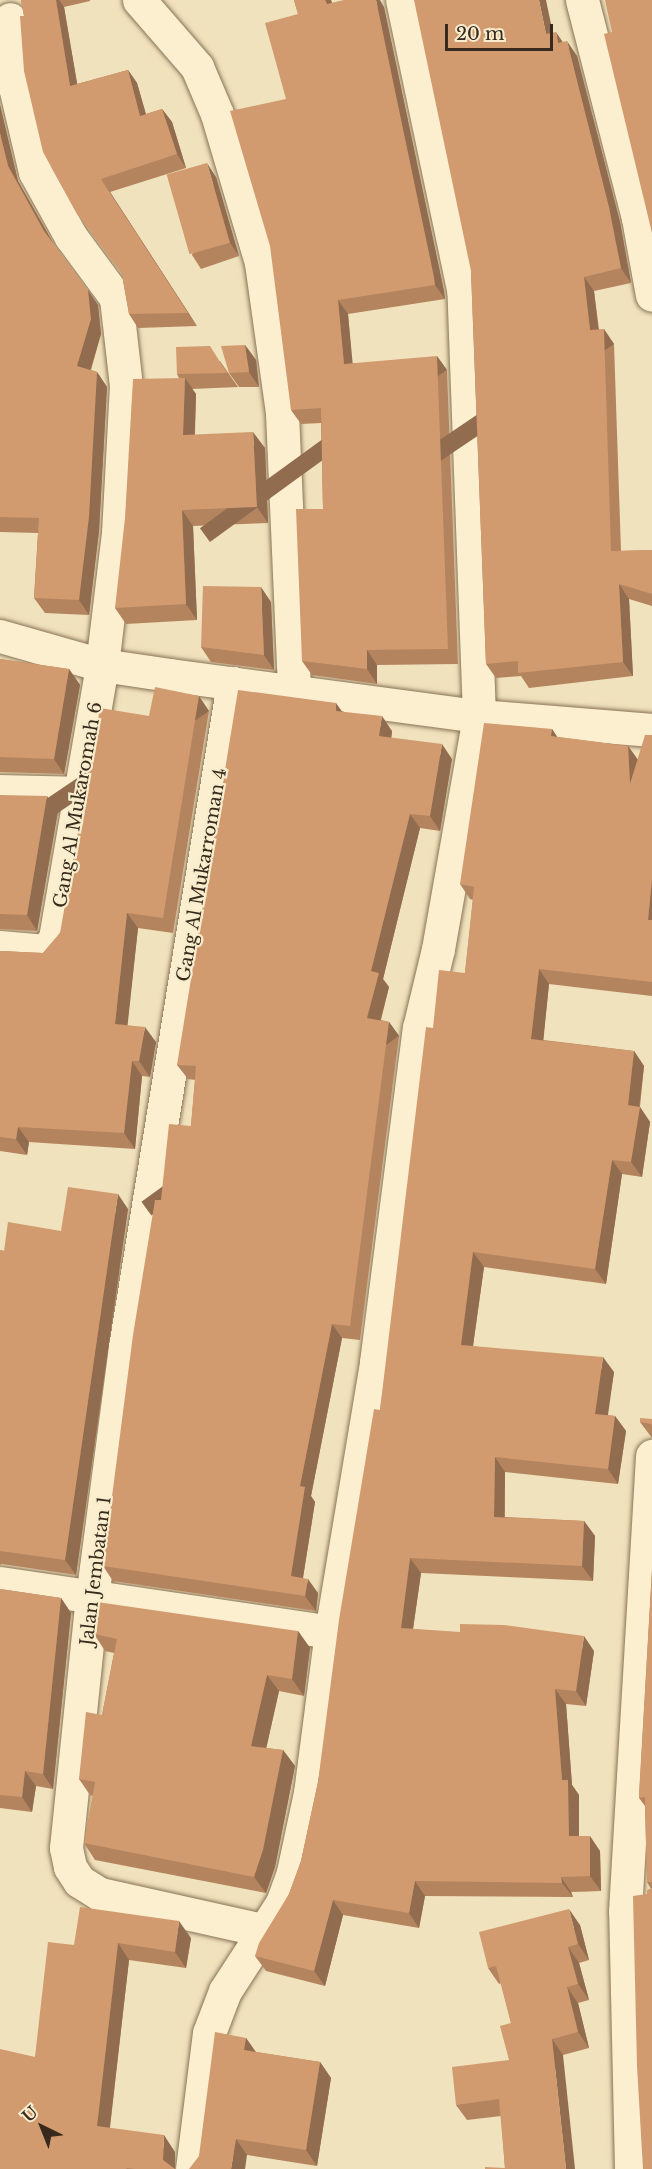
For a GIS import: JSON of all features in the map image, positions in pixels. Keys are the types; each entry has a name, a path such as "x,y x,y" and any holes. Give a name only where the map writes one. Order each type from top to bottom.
{"street":[{"path":"139,0 197,67 217,114 261,263 282,413 294,689"},
{"path":"192,2169 209,2033 225,1991 267,1931 293,1872 301,1838 331,1632 376,1362 419,1028 438,950 479,716 463,289 402,0"},
{"path":"582,0 638,218 652,295"},
{"name":"Gang Al Mukaromah 6","path":"0,947 46,951 52,945 102,665 118,533 126,386 116,298 71,237 35,172 15,87 10,19"},
{"path":"0,636 102,665 294,689 479,716 652,730"},
{"name":"Gang Al Mukarroman 4","path":"169,1066 210,840 233,682"},
{"path":"0,791 80,793"},
{"name":"Jalan Jembatan 1","path":"169,1066 92,1596 66,1848 70,1867 79,1881 100,1894 267,1931"},
{"path":"631,2169 625,1911 652,1456"},
{"path":"0,1583 331,1632"}],"building":[{"path":"21,0 56,0 70,86 128,70 140,116 162,109 177,154 101,179 188,313 129,314 122,274 77,214 43,152 24,71 20,16 24,16"},
{"path":"294,0 325,0 327,4 344,0 376,0 435,285 338,300 344,364 437,356 448,649 367,650 367,669 302,661 296,509 323,509 321,408 291,410 270,246 230,111 286,99 265,23 298,14"},
{"path":"414,0 539,0 546,34 556,32 558,43 567,41 609,207 621,268 584,277 590,330 604,329 611,551 652,550 652,594 619,584 623,662 518,673 518,661 486,664 471,271"},
{"path":"605,0 652,0 652,233 604,34 612,32"},
{"path":"0,133 8,166 44,231 88,290 91,319 77,366 97,372 89,517 79,600 34,598 39,518 0,517"},
{"path":"207,163 230,243 190,254 167,175"},
{"path":"245,345 249,372 229,373 221,346"},
{"path":"210,346 227,373 177,374 176,347"},
{"path":"185,378 183,435 253,432 257,507 182,510 186,604 115,608 125,518 133,379"},
{"path":"203,586 261,587 264,655 201,647"},
{"path":"0,659 69,669 54,759 0,757"},
{"path":"155,687 199,696 163,918 127,913 115,1024 145,1027 139,1061 132,1061 124,1133 18,1127 16,1139 0,1137 0,951 43,953 60,933 100,708 149,716"},
{"path":"238,690 336,703 336,711 382,716 379,736 442,744 430,816 410,814 371,971 379,973 367,1018 389,1022 350,1326 332,1324 300,1486 305,1487 291,1576 308,1579 305,1596 103,1566 133,1335 155,1200 161,1200 169,1124 191,1126 196,1066 177,1065"},
{"path":"484,723 552,729 551,736 628,746 630,784 645,735 652,735 652,879 648,920 652,920 652,982 539,969 531,1039 634,1051 628,1105 640,1107 631,1162 612,1160 595,1269 473,1252 461,1345 603,1357 595,1414 615,1416 608,1469 495,1457 494,1517 584,1521 582,1566 410,1558 401,1628 460,1632 460,1624 504,1625 584,1636 576,1691 555,1689 562,1780 568,1780 569,1836 590,1836 590,1876 561,1877 562,1883 415,1881 409,1913 333,1900 314,1971 255,1956 259,1943 289,1894 301,1861 318,1782 339,1620 374,1409 380,1410 426,1027 433,1028 439,970 465,973 474,887 460,884"},
{"path":"0,795 47,796 27,915 0,914"},
{"path":"68,1187 118,1194 65,1560 0,1551 0,1250 4,1251 8,1222 61,1231"},
{"path":"640,1418 652,1419 652,1426 640,1422"},
{"path":"652,1570 652,1882 647,1882 645,1797 639,1798 639,1794"},
{"path":"0,1589 61,1598 43,1774 25,1771 22,1797 0,1795"},
{"path":"97,1602 298,1631 292,1679 267,1675 251,1746 283,1750 263,1850 254,1877 84,1843 95,1782 79,1779 86,1712 102,1715 117,1639 94,1634"},
{"path":"652,1888 652,2169 643,2169 637,2066 633,1896 647,1894 647,1890"},
{"path":"80,1907 179,1921 175,1952 118,1943 97,2126 164,2135 163,2160 175,2169 0,2169 0,2049 35,2057 48,1942 74,1945"},
{"path":"569,1909 578,1944 568,1947 578,1984 567,1987 578,2032 552,2039 566,2169 485,2169 485,2167 505,2168 499,2099 456,2105 452,2067 509,2060 500,2026 511,2023 496,1966 488,1968 479,1932"},
{"path":"215,2032 246,2038 244,2050 320,2062 306,2150 236,2139 231,2169 189,2169 199,2156"}]}
